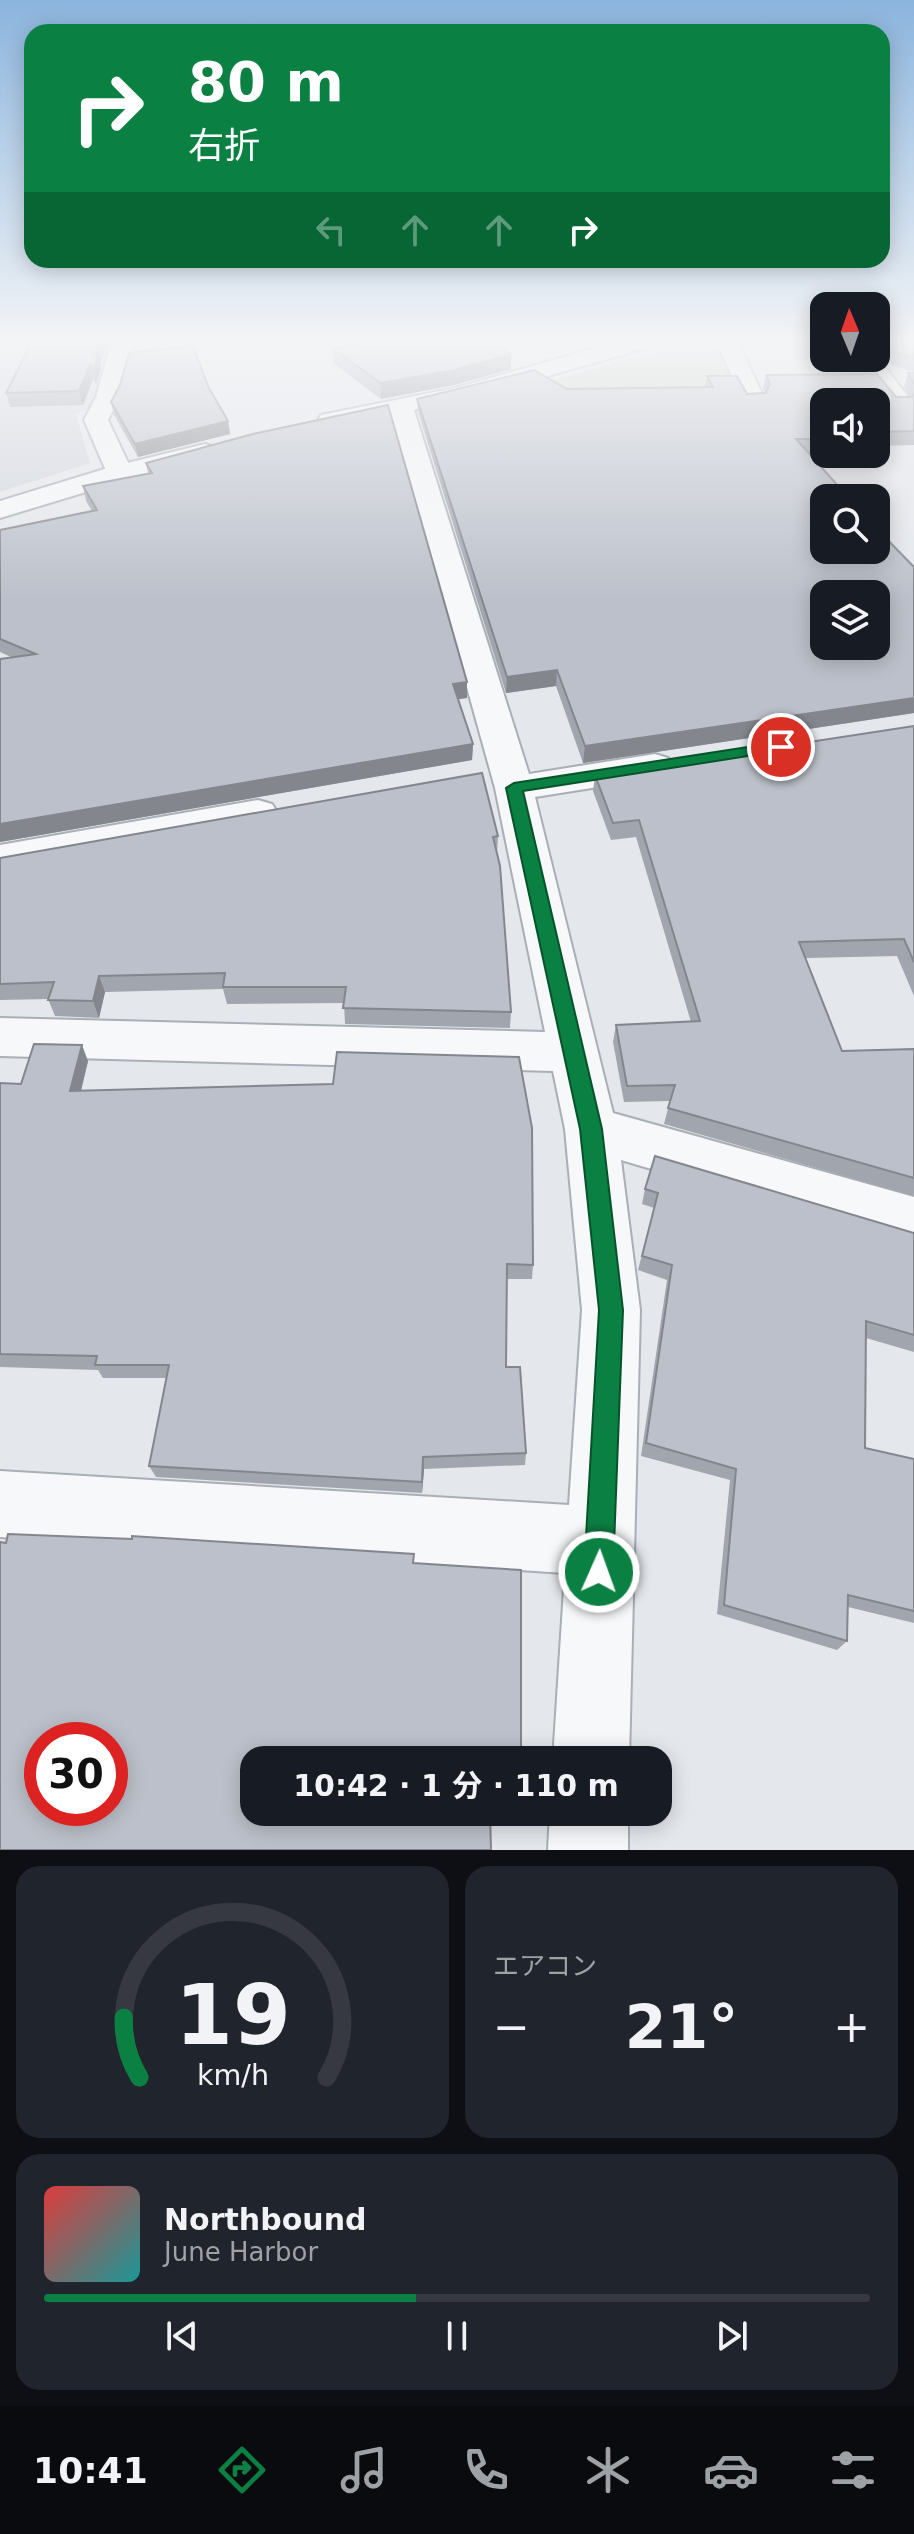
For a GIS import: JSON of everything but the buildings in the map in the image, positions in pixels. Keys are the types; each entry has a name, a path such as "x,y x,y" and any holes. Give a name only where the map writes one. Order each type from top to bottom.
{"street":[{"path":"99,426 120,473"},
{"path":"406,426 591,1129 611,1310 592,1746"},
{"path":"0,510 120,473 232,445"},
{"path":"500,777 684,762"},
{"path":"0,859 297,807"},
{"path":"0,1037 573,1052"},
{"path":"591,1129 914,1222"},
{"path":"0,1504 600,1541"},
{"path":"588,1850 589,1826"}],"shaded area":[{"path":"0,426 80,426 90,463 0,492"}],"route":[{"path":"599,1572 611,1310 591,1129 514,788 781,747"}]}
